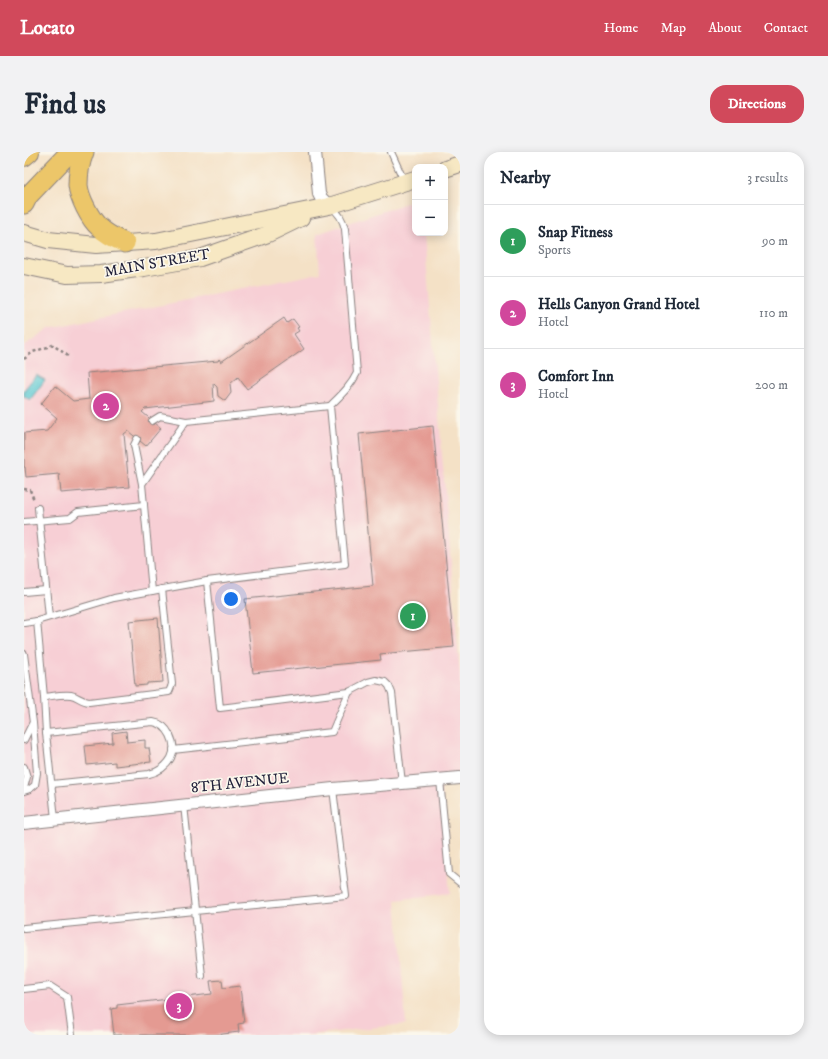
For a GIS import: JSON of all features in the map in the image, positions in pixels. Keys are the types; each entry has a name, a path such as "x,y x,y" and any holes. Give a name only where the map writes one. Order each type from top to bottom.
{"highway":[{"path":"24,204 28,196 70,152"},
{"path":"84,152 78,179 78,187 87,211 98,226 125,243"}],"main road":[{"path":"24,157 30,152"},
{"path":"448,168 460,164"},
{"name":"MAIN STREET","path":"24,233 48,240 96,245 156,241 329,206 410,180"},
{"name":"MAIN STREET","path":"24,266 67,275 101,274 200,258 268,234 329,206"}],"street":[{"path":"315,152 319,194 329,206"},
{"name":"8TH AVENUE","path":"24,823 333,789 460,778"}],"lane":[{"path":"391,152 410,180"},
{"path":"152,421 160,416 186,421 330,406 354,380 357,373 345,229 335,210 329,206"},
{"path":"24,623 37,621 114,598 207,581 344,564 330,406"},
{"path":"142,484 186,421"},
{"path":"138,439 134,445 142,484 152,591"},
{"path":"24,522 70,518 78,512 144,505"},
{"path":"38,508 49,617"},
{"path":"207,581 220,708 349,692 368,682 376,680 384,682 390,686 392,693 402,783"},
{"path":"24,592 46,590"},
{"path":"44,697 70,695 76,696 82,701 89,702 168,692 172,687 162,590"},
{"path":"37,621 55,819"},
{"path":"24,654 33,723 37,777 33,787 24,792"},
{"path":"173,750 332,732 349,692"},
{"path":"46,733 153,722 160,723 168,732 173,750 170,760 166,765 149,774 52,784"},
{"path":"24,740 33,723"},
{"path":"24,767 27,777 24,788"},
{"path":"440,780 449,874 460,882"},
{"path":"24,928 346,896 333,789"},
{"path":"184,806 202,976"},
{"path":"24,989 50,986 67,997 72,1035"}],"path":[{"path":"24,359 33,352 53,345 68,356"},
{"path":"24,488 30,490 38,508"}],"shaded area":[{"path":"412,201 412,236 424,236 460,675 460,778 440,780 450,893 396,900 406,1024 308,1035 24,1035 24,346 49,328 320,273 317,234"}],"water":[{"path":"36,375 45,380 30,400 24,396 24,390"}],"building":[{"path":"284,318 287,323 293,319 299,327 297,328 299,331 294,334 304,349 247,389 238,377 230,384 231,393 225,401 218,396 217,387 213,383 214,401 145,409 142,412 161,428 146,446 128,431 124,434 129,487 61,493 59,474 26,477 24,467 24,433 47,431 57,418 41,404 55,386 73,401 89,399 87,373 218,361 219,359 221,362"},
{"path":"433,426 454,647 380,654 381,660 253,673 245,599 373,586 359,434"},
{"path":"158,618 163,682 147,683 147,685 135,686 129,621"},
{"path":"126,731 127,742 145,740 145,748 149,748 151,762 115,766 115,762 87,765 85,746 113,743 112,733"},
{"path":"222,980 223,988 240,986 244,1023 238,1024 239,1032 215,1035 114,1035 111,1009 117,1008 117,1005 212,994 210,981"}],"place":[{"name":"Hells Canyon Grand Hotel","path":"106,406"},
{"name":"Snap Fitness","path":"413,616"},
{"name":"Comfort Inn","path":"179,1006"}]}
